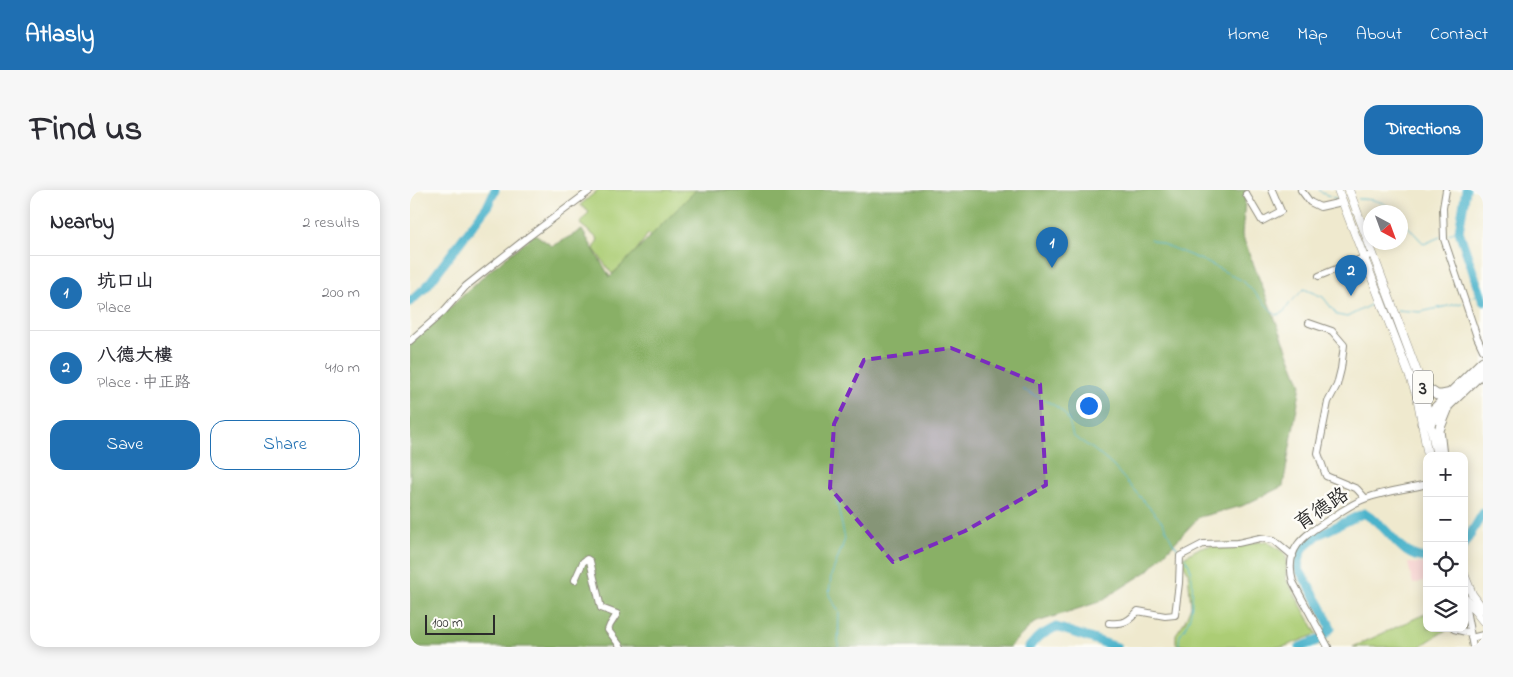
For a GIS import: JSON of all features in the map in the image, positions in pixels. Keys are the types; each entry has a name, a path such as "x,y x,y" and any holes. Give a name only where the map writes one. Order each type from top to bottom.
{"highway":[{"path":"1427,421 1452,393 1482,366"},
{"path":"1427,421 1448,407 1482,366"},
{"path":"1422,385 1437,395 1442,396 1452,393"},
{"path":"1442,452 1439,429 1448,407"}],"main road":[{"name":"3","path":"1338,190 1427,421 1437,452"},
{"name":"3","path":"1349,190 1422,385 1427,421 1428,452"},
{"path":"1468,598 1483,609"},
{"path":"1468,599 1483,621"}],"street":[{"path":"410,341 443,312 466,286 591,190"},
{"path":"1246,194 1262,221 1280,211 1272,190"},
{"path":"1302,190 1310,202 1320,207 1342,202"},
{"path":"1446,190 1443,208 1444,238 1483,350"},
{"path":"1319,276 1373,254"},
{"path":"1309,322 1332,331 1344,345 1341,369 1337,385 1328,402 1318,453 1326,476 1357,489 1365,498"},
{"name":"育德路","path":"1327,645 1290,571 1298,543 1306,535 1365,498 1423,485"},
{"path":"1109,623 1128,622 1138,611 1165,616 1175,615 1180,556 1203,544 1238,542 1260,538 1274,540 1293,556"},
{"path":"575,580 583,562 587,559 590,561 601,608 617,614 608,630 621,647"},
{"path":"1468,624 1473,647"},
{"path":"1461,632 1471,636 1483,635"}],"highlighted area":[{"path":"951,348 1040,384 1046,485 965,531 893,562 830,488 834,424 864,360"}],"shaded area":[{"path":"1408,563 1423,564 1423,581 1413,584"}],"green space":[{"path":"598,190 757,190 673,243 648,234 631,258 612,274 594,249 598,239 580,224 589,212 580,205"},
{"path":"696,190 1246,190 1242,235 1301,385 1283,486 1242,506 1199,517 1148,571 1099,602 1034,623 1009,647 410,647 410,344 494,267 535,234 552,246 582,230 610,277"},
{"path":"1267,542 1285,553 1286,579 1317,634 1283,647 1191,647 1176,644 1176,634 1185,621 1191,606 1188,572 1180,559 1201,547"},
{"path":"1423,615 1423,632 1443,632 1419,647 1353,647"}],"waterway":[{"path":"410,302 427,286 488,205 495,190"},
{"path":"1319,190 1337,199"},
{"path":"1466,190 1459,231 1483,301"},
{"path":"1358,199 1369,199 1387,205"},
{"path":"1408,227 1424,244 1440,237"},
{"path":"1448,234 1459,231"},
{"path":"1150,239 1204,261 1243,281 1276,315 1283,313 1304,289 1323,297 1337,315 1347,317 1374,303 1379,305"},
{"path":"1469,299 1480,293"},
{"path":"1397,310 1420,312 1462,303"},
{"path":"1022,389 1059,408 1063,412 1068,419 1073,436 1093,449 1113,466 1163,523 1173,543 1181,552"},
{"path":"836,497 845,539 831,576 829,595 839,612 838,647"},
{"path":"1300,647 1319,640 1331,628 1298,568 1301,550 1318,535 1364,513 1383,527 1405,550 1423,558"},
{"path":"1466,542 1483,513"},
{"path":"1179,647 1180,635 1190,617 1192,603 1191,573 1185,557"},
{"path":"1029,647 1038,637 1056,627 1117,647"}],"place":[{"name":"坑口山","path":"1052,268"},
{"name":"八德大樓","path":"1351,296"}]}
